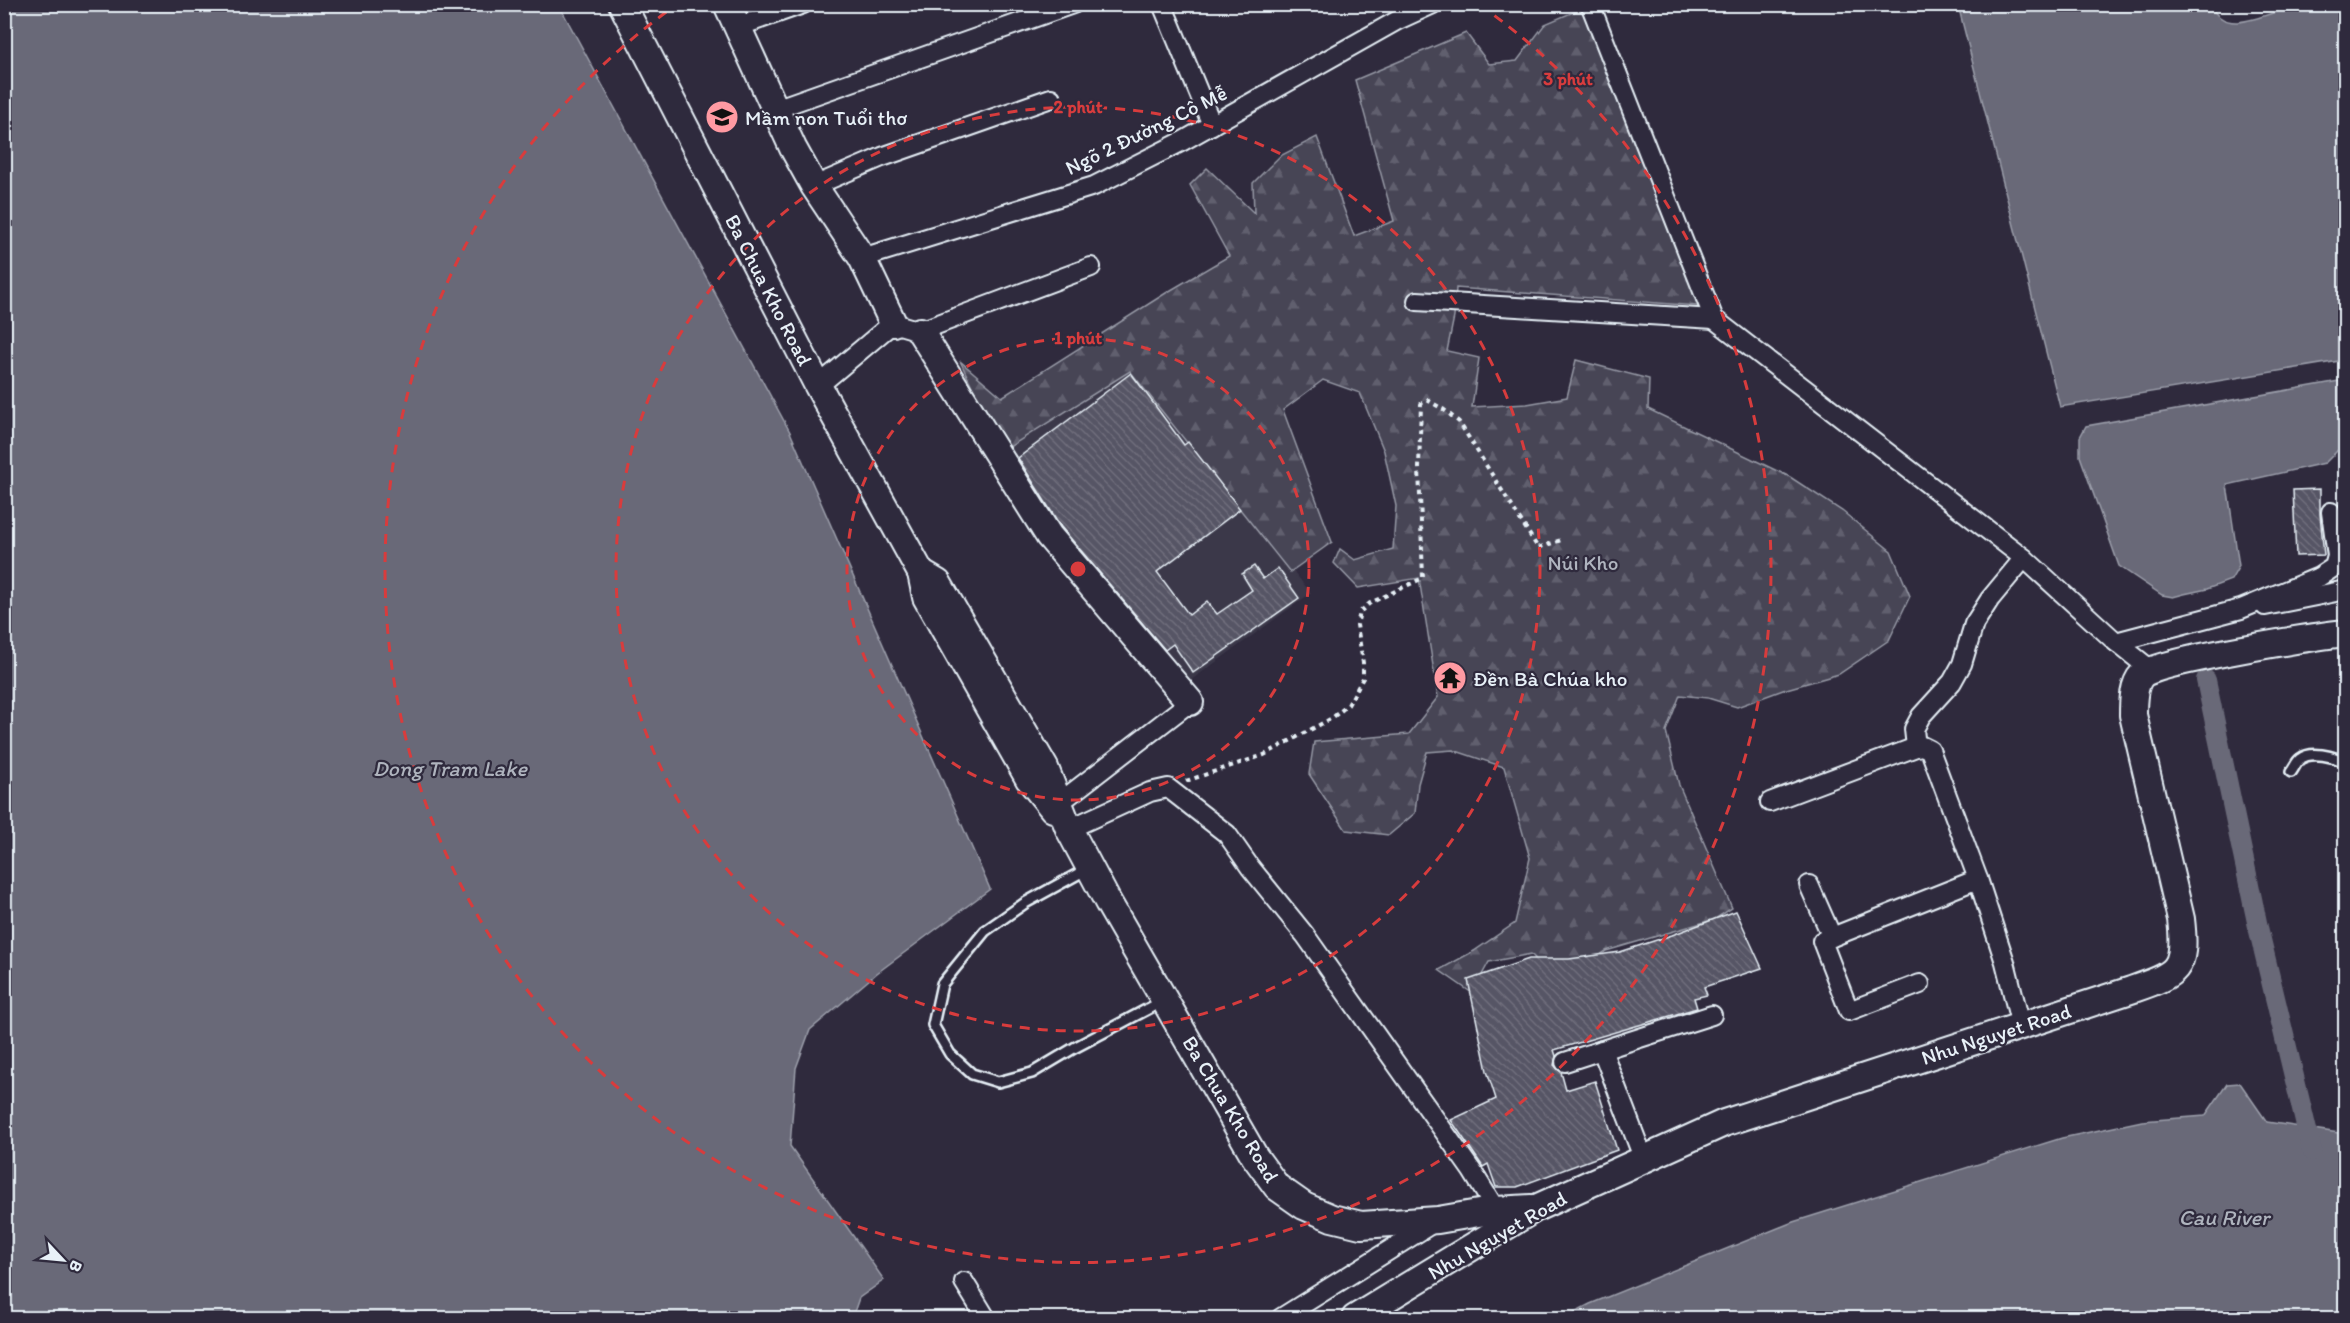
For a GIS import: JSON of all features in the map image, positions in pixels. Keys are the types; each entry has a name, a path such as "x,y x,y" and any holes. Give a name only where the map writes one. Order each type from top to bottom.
{"street":[{"name":"Ba Chua Kho Road","path":"622,4 818,386 921,573 926,597 1029,779 1069,829"},
{"path":"803,4 732,16 793,148 814,186 862,258 893,323 920,331 1091,267"},
{"path":"776,109 1073,4"},
{"path":"1162,4 1212,125"},
{"name":"Ngõ 2 Đường Cô Mễ","path":"862,258 1094,186 1212,125 1398,20 1433,4"},
{"path":"1590,4 1714,319 2024,558 2116,642 2150,669 2321,635 2346,633"},
{"path":"814,186 882,157 1051,98"},
{"path":"1417,301 1714,319"},
{"path":"818,386 893,323"},
{"path":"920,331 1048,536 1190,702 1059,803"},
{"path":"2241,609 2319,577 2334,567 2337,556 2331,512"},
{"path":"1916,747 1914,729 1921,716 1952,682 1962,664 1974,624 1990,599 2024,558"},
{"name":"Ba Chua Kho Road","path":"921,573 938,583 1045,768 1069,829 1090,868 1255,1157 1277,1187 1304,1206 1332,1218 1361,1225 1438,1220 1496,1210 1536,1208"},
{"path":"2116,642 2241,609 2296,601 2346,590"},
{"name":"Nhu Nguyet Road","path":"1355,1318 1536,1208 1724,1124 2160,980 2169,975 2178,966 2183,940 2181,919 2133,715 2133,699 2137,685 2140,677 2150,669"},
{"path":"1770,802 1916,747 1922,746 1930,750 1978,879 2005,962 2021,1026"},
{"path":"1069,829 1150,792 1168,788 1227,834 1250,867 1305,935 1473,1171 1496,1210"},
{"path":"1920,984 1850,1011 1822,941 1978,879"},
{"path":"1809,885 1832,938"},
{"path":"1565,1062 1712,1015"},
{"path":"1602,1050 1644,1160"},
{"name":"Nhu Nguyet Road","path":"1281,1318 1438,1220"},
{"path":"964,1282 986,1318"}],"lane":[{"path":"2291,772 2300,759 2311,755 2334,757 2346,762"},
{"path":"1090,868 1026,903 985,931 942,984 933,1025 950,1054 972,1074 998,1082 1032,1073 1165,1000"}],"path":[{"path":"1187,781 1264,755 1332,718 1348,705 1355,695 1363,678 1364,663 1357,625 1360,612 1370,603 1423,578 1419,468 1421,404 1424,401 1427,400 1443,409 1459,422 1538,548 1561,540"}],"shaded area":[{"path":"1130,370 1311,593 1187,683 1060,546 1003,451"}],"green space":[{"name":"Núi Kho","path":"1592,5 1698,306 1456,288 1454,317 1447,351 1479,358 1472,407 1527,404 1567,397 1576,360 1649,379 1648,409 1790,477 1842,511 1891,551 1910,596 1889,640 1839,674 1783,690 1737,707 1708,698 1680,695 1666,731 1679,785 1732,908 1715,919 1606,951 1578,970 1550,974 1531,954 1489,962 1472,993 1439,970 1474,951 1515,923 1530,858 1504,767 1453,750 1427,752 1418,784 1415,813 1389,835 1346,830 1309,774 1314,742 1409,734 1438,697 1419,578 1358,588 1334,563 1340,549 1355,560 1393,549 1396,506 1384,451 1360,393 1323,380 1283,410 1332,542 1290,572 1130,371 1003,451 960,361 1002,397 1166,293 1229,256 1190,185 1207,168 1254,213 1253,183 1280,156 1317,137 1354,236 1394,221 1355,80 1466,33 1489,64 1517,61 1545,24"}],"water":[{"name":"Dong Tram Lake","path":"5,4 559,5 790,432 990,889 877,973 810,1030 796,1068 790,1146 884,1280 859,1298 852,1318 5,1318"},
{"path":"2304,4 2345,5 2345,360 2060,407 1958,5 2211,5 2218,16 2227,21 2238,22"},
{"path":"2345,380 2345,443 2325,463 2227,485 2239,566 2231,580 2207,589 2173,597 2162,595 2119,566 2080,456 2080,437 2086,426"},
{"name":"Cau River","path":"2240,1083 2267,1122 2345,1134 2345,1318 1563,1318 1590,1304 1793,1222 2062,1138 2142,1121 2205,1116 2227,1084"}],"building":[{"path":"1131,373 1184,445 1188,442 1240,509 1157,572 1189,615 1207,601 1217,614 1252,590 1242,574 1254,566 1263,579 1278,568 1299,598 1193,673 1173,644 1165,650 1061,527 1018,458"},
{"path":"2320,489 2324,555 2296,556 2293,490"},
{"path":"1736,911 1762,968 1704,987 1707,995 1694,998 1697,1008 1554,1050 1556,1056 1554,1065 1561,1072 1566,1090 1595,1081 1617,1150 1517,1187 1496,1187 1488,1164 1483,1167 1451,1120 1496,1099 1487,1071 1468,980 1529,959 1569,959 1620,952"}],"waterway":[{"path":"2206,680 2258,927 2312,1151"}],"place":[{"name":"Mầm non Tuổi thơ","path":"722,117"},
{"name":"Đền Bà Chúa kho","path":"1450,678"}]}
